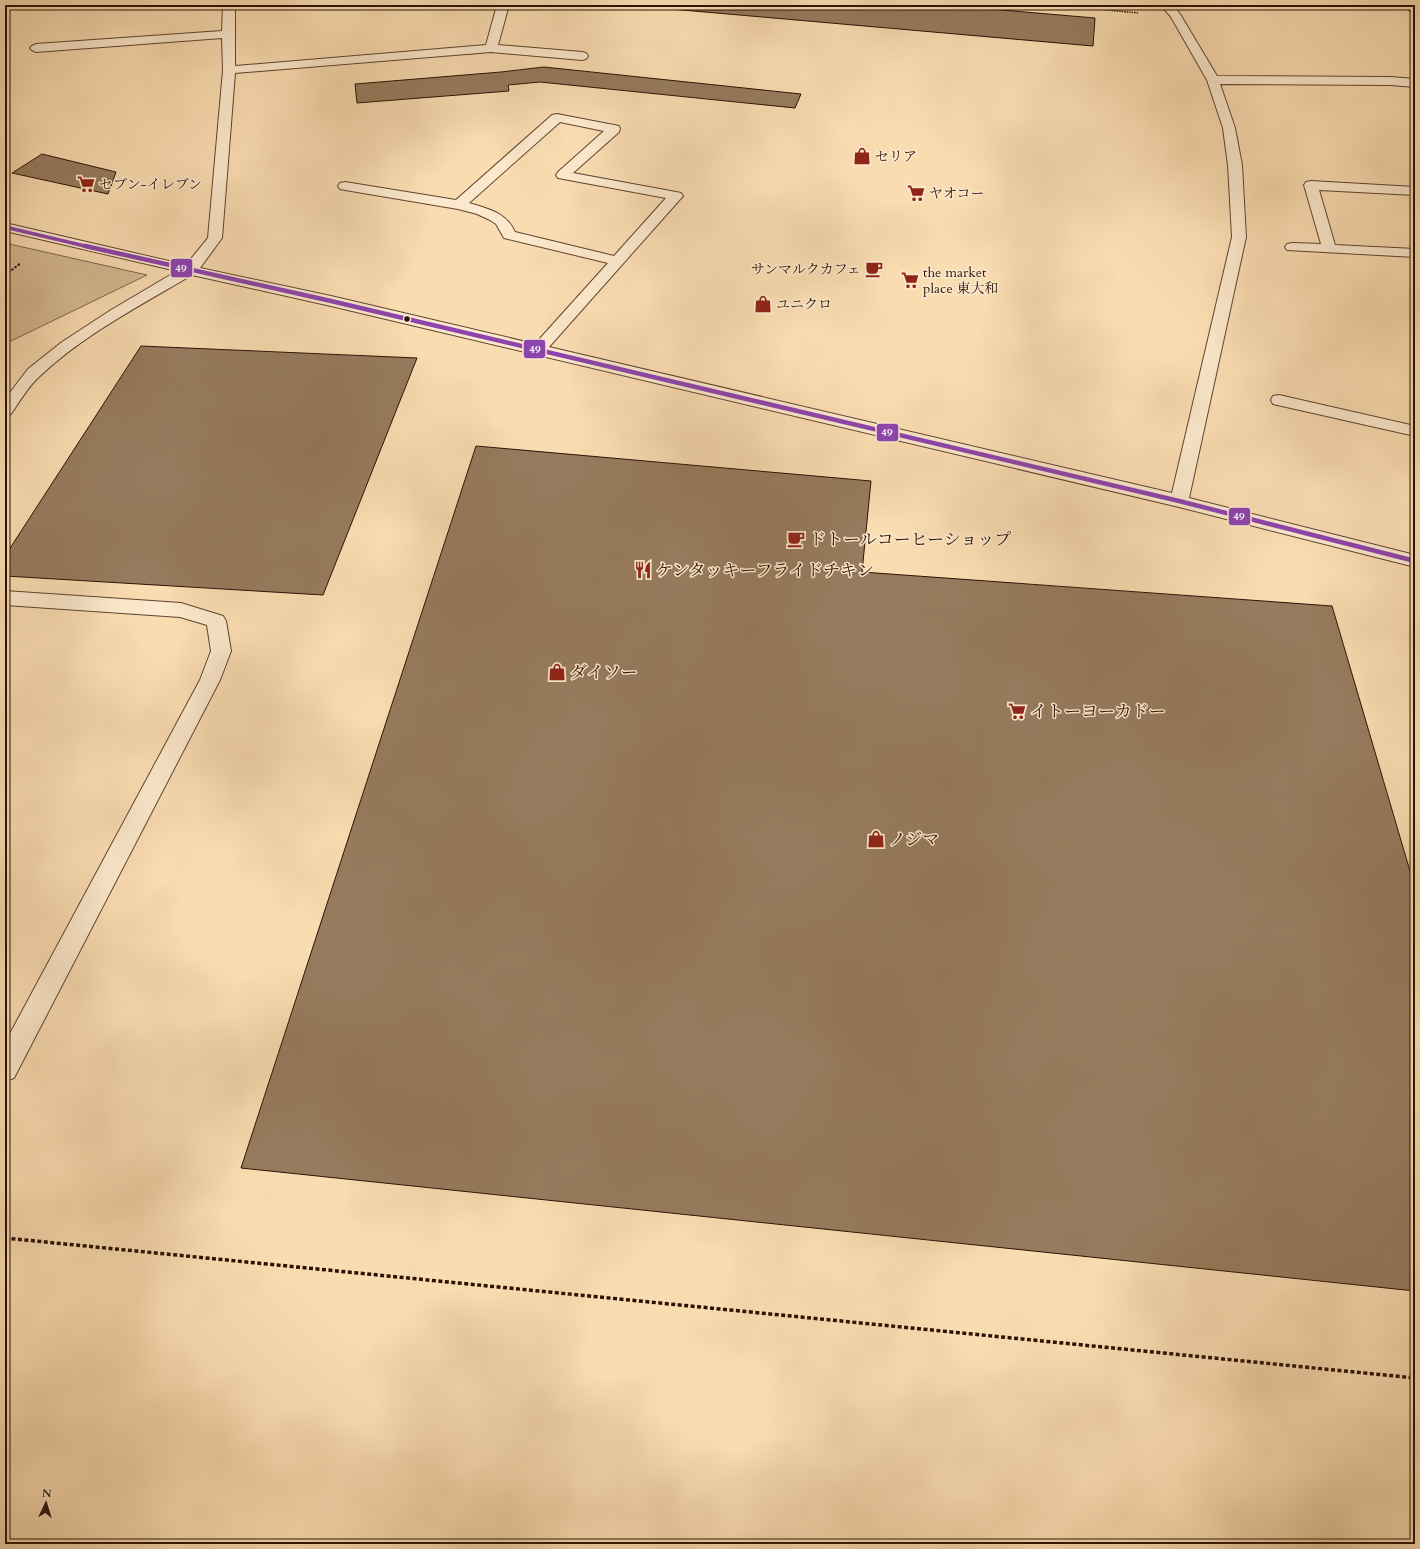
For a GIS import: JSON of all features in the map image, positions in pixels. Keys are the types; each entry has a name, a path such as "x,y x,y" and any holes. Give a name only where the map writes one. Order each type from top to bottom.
{"street":[{"path":"5,410 34,372 68,345 116,313 190,270 215,238 229,70 229,5"},
{"path":"491,48 503,5"},
{"path":"1411,5 1415,10"},
{"path":"1172,10 1213,80 1230,128 1235,165 1239,236 1179,501"},
{"path":"36,48 228,34"},
{"path":"229,70 491,48 582,56"},
{"path":"1213,80 1390,80 1415,83"},
{"path":"459,205 557,118 614,129 563,175 676,196 538,350"},
{"path":"1328,248 1310,185 1415,191"},
{"path":"344,186 459,205 495,215 506,226 509,235 618,261"},
{"path":"5,227 332,301 1179,501 1415,561"},
{"path":"1292,247 1415,253"},
{"path":"1280,400 1415,431"},
{"path":"5,598 181,610 216,621 221,651 210,680 5,1069"}],"path":[{"path":"1056,5 1172,10"},
{"path":"5,1238 1415,1378"}],"shaded area":[{"path":"5,243 147,275 5,344"}],"building":[{"path":"625,5 943,5 1095,18 1093,46"},
{"path":"544,67 801,94 795,108 540,82 508,85 509,91 357,103 355,84"},
{"name":"セブン-イレブン","path":"42,154 116,172 108,194 12,173"},
{"path":"141,346 417,358 323,595 5,576 5,556"},
{"path":"476,446 871,481 862,572 1332,606 1415,888 1415,1291 241,1168"}],"transit line":[{"name":"49","path":"5,227 331,301 1179,501 1415,561"}],"place":[{"name":"セリア","path":"862,156"},
{"name":"セブン-イレブン","path":"86,184"},
{"name":"ヤオコー","path":"916,193"},
{"name":"サンマルクカフェ","path":"874,269"},
{"name":"the market place 東大和","path":"910,280"},
{"name":"ユニクロ","path":"763,304"},
{"name":"ドトールコーヒーショップ","path":"796,539"},
{"name":"ケンタッキーフライドチキン","path":"643,570"},
{"name":"ダイソー","path":"557,672"},
{"name":"イトーヨーカドー","path":"1017,711"},
{"name":"ノジマ","path":"876,839"}]}
